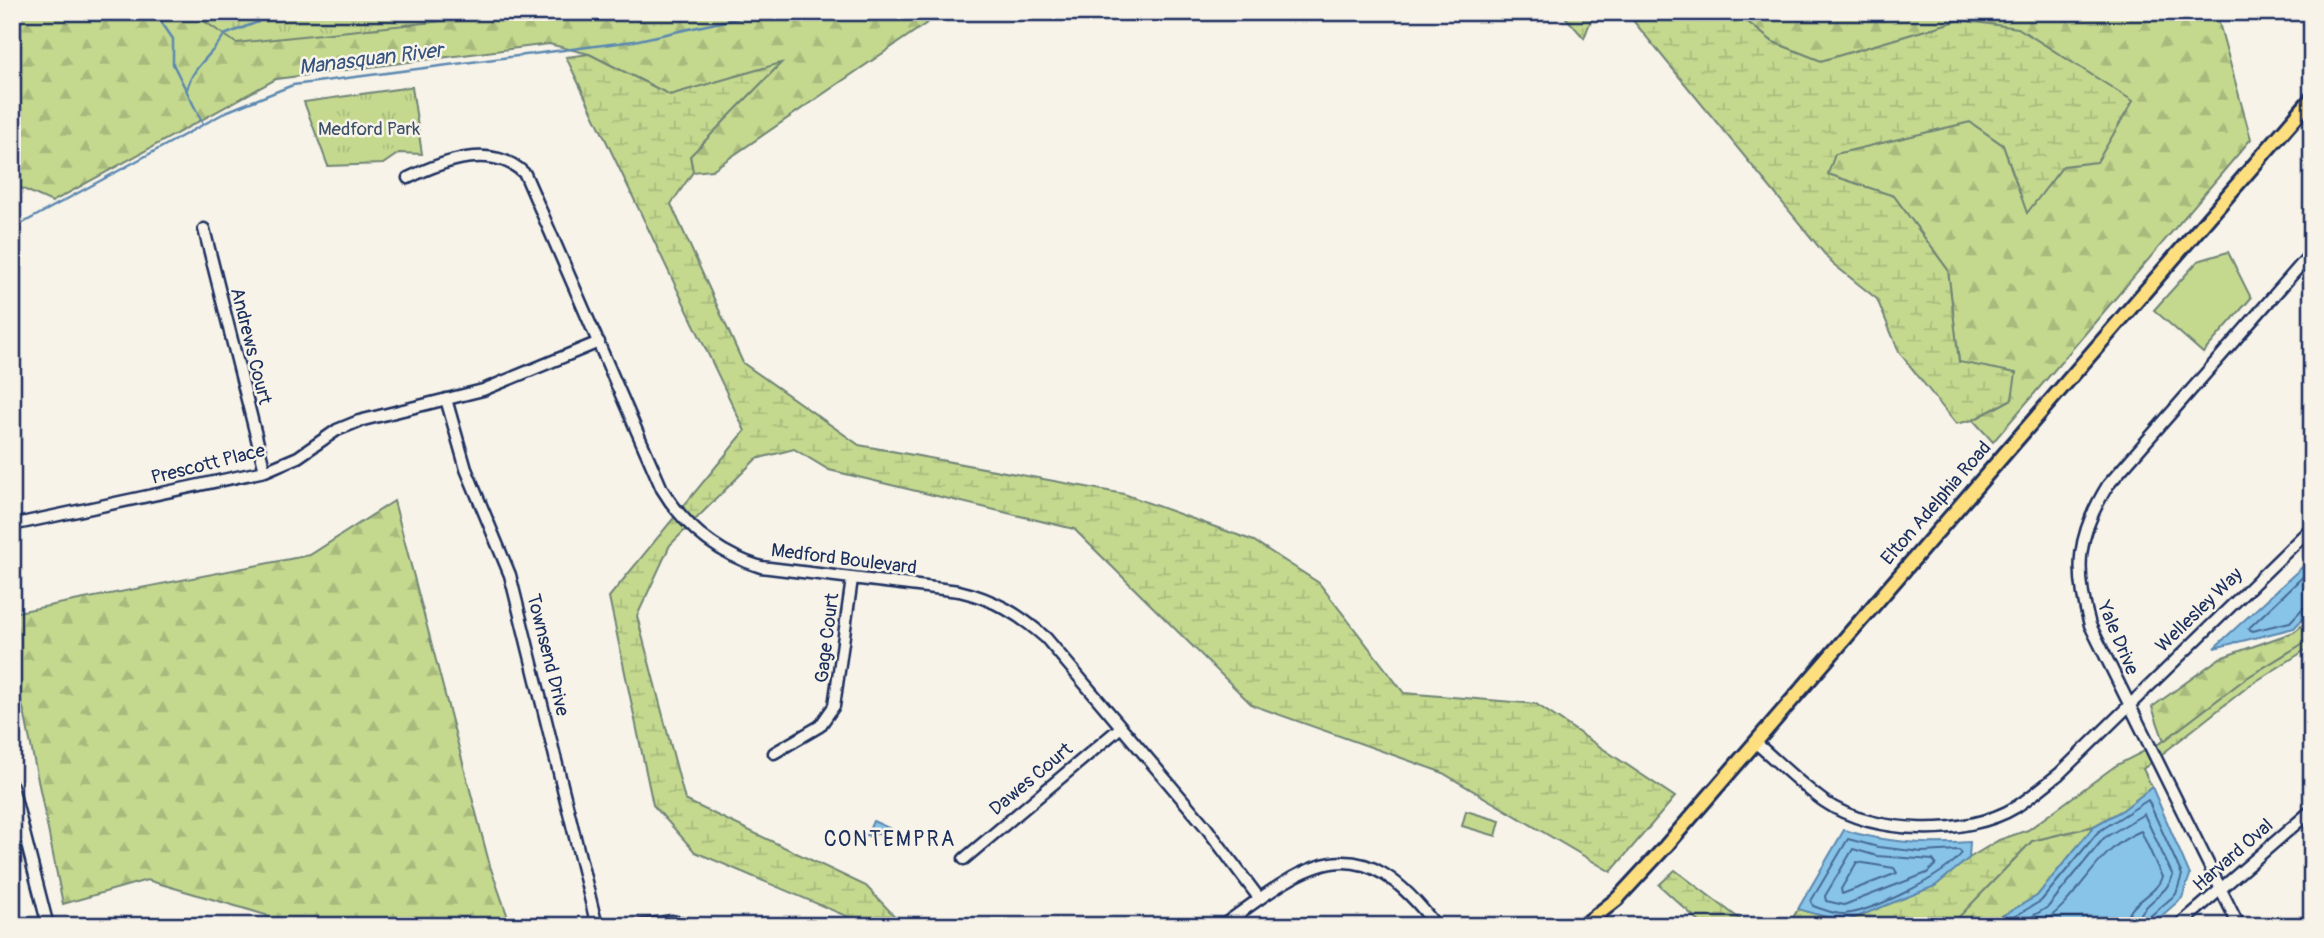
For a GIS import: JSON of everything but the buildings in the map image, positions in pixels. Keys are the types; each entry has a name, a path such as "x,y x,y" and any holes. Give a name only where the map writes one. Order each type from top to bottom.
{"main road":[{"name":"Elton Adelphia Road","path":"1583,926 1599,921 1645,871 2312,98"}],"street":[{"name":"Medford Boulevard","path":"408,178 439,163 490,156 516,165 530,183 662,489 682,518 719,549 746,562 780,570 959,591 1007,608 1046,638 1205,826 1259,898"},
{"name":"Andrews Court","path":"204,229 265,471"},
{"name":"Yale Drive","path":"2239,926 2090,625 2082,598 2079,573 2085,531 2108,485 2312,253"},
{"name":"Prescott Place","path":"12,525 265,471 298,457 344,426 494,386 599,342"},
{"name":"Townsend Drive","path":"446,399 466,469 510,575 597,926"},
{"name":"Wellesley Way","path":"1756,743 1826,803 1869,820 1907,829 1955,827 1987,820 2015,807 2059,774 2312,527"},
{"name":"Gage Court","path":"774,753 820,726 834,706 852,579"},
{"name":"Dawes Court","path":"964,859 1121,727"},
{"path":"12,786 48,926"},
{"name":"Harvard Oval","path":"2178,926 2312,810"},
{"path":"1222,926 1290,876 1312,866 1356,864 1374,869 1401,884 1436,926"},
{"path":"638,926 672,921 699,926"}],"green space":[{"path":"12,12 943,12 712,170 693,172 690,156 780,64 670,95 589,54 549,44 276,79 52,202 12,184"},
{"path":"191,12 527,12 236,43"},
{"path":"1561,12 1594,12 1584,38"},
{"path":"1626,12 1735,12 1773,42 1821,61 1960,20 2018,28 2133,101 2097,162 2063,166 2027,213 2003,145 1970,122 1835,154 1828,174 1894,196 1948,270 1959,362 2016,373 2012,399 1973,420 1956,424 1899,352 1877,299 1832,263"},
{"path":"1735,12 2216,12 2251,139 1993,442 1973,420 2012,399 1959,362 1948,270 1894,196 1827,174 1835,154 1970,122 2003,145 2027,212 2063,166 1960,20 1821,61 1773,42"},
{"path":"589,54 670,95 781,63 690,156 693,172 671,204 743,363 859,445 1124,494 1254,541 1319,583 1404,693 1536,704 1675,797 1611,872 1441,772 1252,705 1074,529 829,470 794,449 756,459 670,545 637,616 685,800 866,886 904,926 859,926 851,918 695,852 653,805 609,597 745,431 566,57"},
{"name":"Medford Park","path":"412,87 422,154 399,153 383,164 328,166 304,102"},
{"path":"2228,252 2251,298 2203,353 2154,310 2198,261"},
{"path":"394,501 490,866 511,926 274,926 266,915 147,880 63,904 24,711 12,678 12,613 310,555"},
{"path":"2312,617 2312,638 2245,679 2164,741 2152,707 2220,658 2294,632"},
{"path":"2312,638 2312,646 2250,685 2143,769 2152,787 2123,810 2094,826 2032,841 1954,922 1946,926 1788,926 1798,909 1844,922 1935,886 1969,858 1999,840 2028,830 2115,766 2164,741 2245,679"},
{"path":"1466,811 1500,821 1496,836 1462,826"},
{"path":"2094,826 2037,896 1984,926 1946,926 1954,922 2032,841"},
{"path":"1675,870 1749,926 1704,926 1659,885"}],"water":[{"path":"2312,558 2312,609 2294,628 2214,648"},
{"path":"2152,787 2190,875 2182,898 2150,926 1984,926 2037,896 2094,826 2123,810"},
{"path":"873,821 891,829 887,838 876,833 873,838 867,835"},
{"path":"1844,830 1907,842 1970,842 1969,858 1935,886 1844,922 1798,909"}],"waterway":[{"path":"161,12 162,23 173,39 173,64 203,124"},
{"path":"187,89 198,67 224,35 258,22 264,12"},
{"name":"Manasquan River","path":"12,229 228,111 293,85 634,41 766,12"}],"district":[{"name":"CONTEMPRA","path":"890,839"}]}
